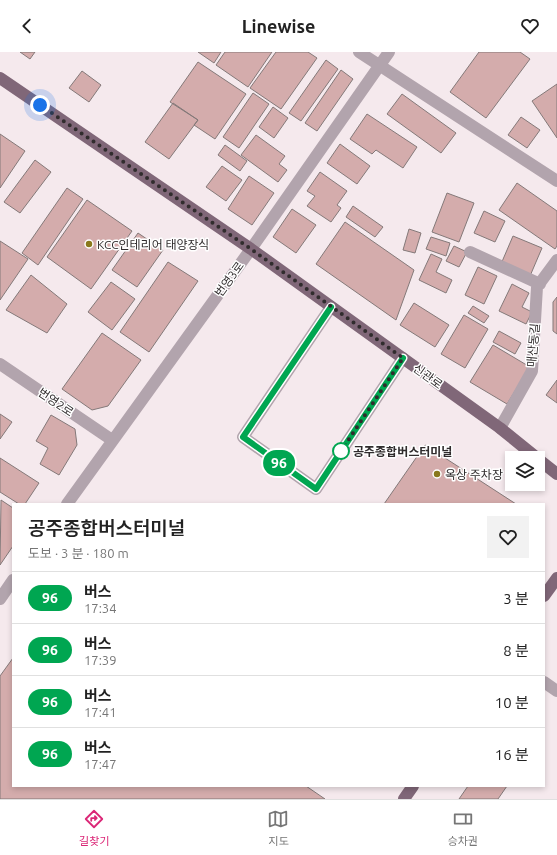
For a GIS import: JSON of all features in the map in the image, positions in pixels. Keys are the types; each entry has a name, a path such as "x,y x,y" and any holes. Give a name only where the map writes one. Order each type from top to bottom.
{"main road":[{"name":"신관로","path":"0,78 251,249 500,428 529,451"},
{"name":"신관로","path":"545,464 557,474"},
{"path":"545,595 557,578"},
{"path":"404,799 412,787"}],"street":[{"path":"359,52 557,181"},
{"name":"번영3로","path":"68,503 251,249 389,52"},
{"path":"470,252 540,284"},
{"name":"매산동길","path":"500,428 532,371 537,287 557,260"},
{"path":"331,307 243,437 316,489 403,358"},
{"name":"번영2로","path":"0,364 112,440"},
{"path":"0,599 12,581"},
{"path":"545,683 557,691"}],"building":[{"path":"20,52 35,52 30,59"},
{"path":"198,52 221,52 214,63"},
{"path":"225,52 272,52 248,87 216,65"},
{"path":"276,52 308,52 317,58 281,109 250,88"},
{"path":"479,52 520,52 530,59 486,118 450,92"},
{"path":"326,60 338,69 301,121 289,113"},
{"path":"198,62 246,94 215,139 194,125 198,120 170,102"},
{"path":"341,70 353,79 317,131 305,123"},
{"path":"82,71 101,85 89,102 69,88"},
{"path":"557,84 557,138 532,101"},
{"path":"253,93 269,104 239,148 223,137"},
{"path":"402,94 456,133 441,153 387,114"},
{"path":"173,103 198,120 169,159 145,142"},
{"path":"273,107 288,118 274,138 259,127"},
{"path":"367,114 417,147 403,168 376,150 372,154 350,139"},
{"path":"521,117 540,130 527,148 508,135"},
{"path":"0,134 25,151 0,188"},
{"path":"256,135 285,156 279,164 287,170 278,182 241,155"},
{"path":"340,144 370,166 357,184 327,163"},
{"path":"225,145 247,161 240,171 218,155"},
{"path":"35,160 51,172 20,213 4,202"},
{"path":"222,166 242,180 226,201 206,187"},
{"path":"320,172 347,191 337,205 341,208 331,222 307,206 315,196 307,191"},
{"path":"249,176 274,193 252,225 228,209"},
{"path":"517,183 557,211 557,246 555,249 499,210"},
{"path":"67,188 83,199 38,265 22,253"},
{"path":"447,193 474,203 459,242 432,232"},
{"name":"KCC인테리어 태양장식","path":"87,200 132,231 91,289 47,257"},
{"path":"353,206 383,227 375,237 346,217"},
{"path":"292,209 316,225 296,253 273,237"},
{"path":"484,211 505,221 495,242 474,233"},
{"path":"345,222 414,270 396,320 316,264"},
{"path":"409,229 421,233 415,253 403,250"},
{"path":"138,233 163,250 137,287 112,270"},
{"path":"513,236 542,248 530,276 501,264"},
{"path":"431,237 450,243 446,256 426,249"},
{"path":"0,241 28,259 0,300"},
{"path":"454,246 467,252 459,267 446,261"},
{"path":"431,254 442,259 436,272 452,280 446,293 419,280"},
{"path":"168,262 198,281 149,352 120,332"},
{"path":"478,267 497,276 484,304 465,295"},
{"path":"31,275 67,304 47,333 6,310"},
{"path":"111,282 135,299 112,330 88,312"},
{"path":"512,284 529,293 522,307 532,312 526,324 499,311"},
{"path":"557,297 557,334 553,331 553,302"},
{"path":"414,303 449,325 435,347 400,325"},
{"path":"473,306 489,316 484,323 468,313"},
{"path":"464,315 488,329 465,368 441,354"},
{"path":"499,331 521,343 515,354 493,342"},
{"path":"102,333 141,360 108,406 92,410 62,389"},
{"path":"493,345 530,367 507,404 470,382"},
{"path":"557,380 557,403 546,395"},
{"path":"0,414 12,422 0,439"},
{"path":"51,415 75,429 77,445 59,475 40,464 48,448 36,441"},
{"name":"옥상 주차장","path":"425,445 514,503 385,503"},
{"path":"0,458 39,483 26,503 17,503 0,492"},
{"path":"1,500 12,507 12,547 0,565"},
{"path":"12,659 12,787 307,787 325,799 0,799 0,676"},
{"path":"467,787 506,787 498,799 459,799"}],"bus line":[{"name":"96","path":"331,307 243,437 316,489 403,358"}],"place":[{"name":"KCC인테리어 태양장식","path":"89,244"},
{"name":"공주종합버스터미널","path":"341,451"},
{"name":"옥상 주차장","path":"437,474"}],"route":[{"path":"40,105 251,249 403,358 341,451"}]}
